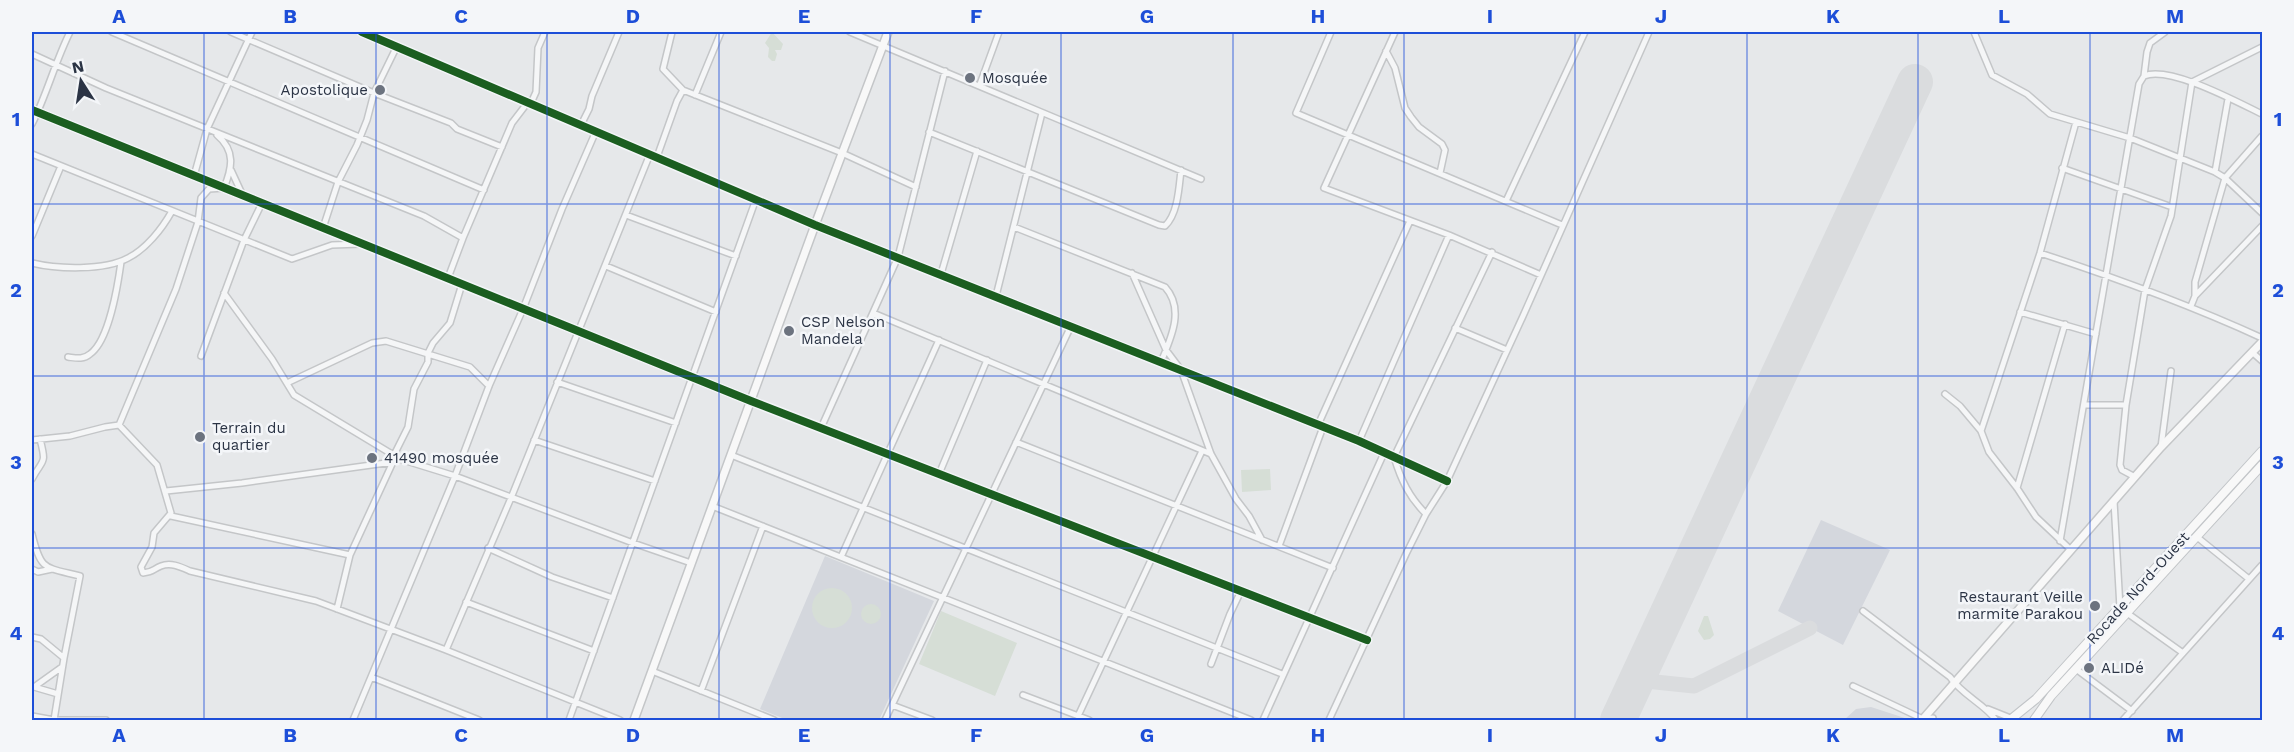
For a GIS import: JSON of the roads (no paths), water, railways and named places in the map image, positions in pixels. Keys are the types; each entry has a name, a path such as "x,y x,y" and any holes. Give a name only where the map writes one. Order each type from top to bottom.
{"main road":[{"name":"Rocade Nord-Ouest","path":"2015,720 2262,451"},
{"name":"Rocade Nord-Ouest","path":"2034,720 2046,702 2262,465"}],"street":[{"path":"32,124 34,111 70,32"},
{"path":"112,32 484,190"},
{"path":"231,32 444,120 457,129 502,147"},
{"path":"194,176 229,81 252,32"},
{"path":"362,32 815,225 1359,441 1447,481"},
{"path":"448,278 512,123 525,106 531,103 537,85 538,48 545,32"},
{"path":"581,124 619,32"},
{"path":"672,32 663,69 683,90 842,153 916,187"},
{"path":"695,95 721,32"},
{"path":"850,32 1202,178"},
{"path":"634,720 888,32"},
{"path":"980,84 999,32"},
{"path":"1331,32 1296,113 1562,225"},
{"path":"1395,32 1324,188 1492,252 1541,275"},
{"path":"1506,201 1585,32"},
{"path":"1329,720 1426,514 1447,481 1649,32"},
{"path":"1974,32 1992,75 2034,99 2050,114 2130,138 2215,172 2225,178 2262,213"},
{"path":"2060,541 2139,84 2144,76 2150,44 2165,32"},
{"path":"323,228 338,182 360,136 374,93 397,46"},
{"path":"2192,82 2262,47"},
{"path":"1386,51 1395,68 1405,108 1419,126 1442,144 1445,150 1440,173"},
{"path":"32,54 106,88 424,216 463,238"},
{"path":"821,428 898,257 945,71"},
{"path":"2144,76 2163,74 2192,82 2262,114"},
{"path":"2135,477 2122,470 2120,465 2126,405 2145,290 2171,216 2192,82"},
{"path":"657,157 677,100 683,90"},
{"path":"2215,172 2228,99"},
{"path":"2254,110 2262,106"},
{"path":"34,111 751,401 1367,640"},
{"path":"996,296 1042,113"},
{"path":"1981,431 2040,253 2076,122"},
{"path":"210,130 223,140 231,158 231,170 224,188"},
{"path":"353,720 596,131"},
{"path":"929,132 1027,173 1165,226 1174,208 1181,170"},
{"path":"2191,306 2195,296 2195,282 2225,178 2262,136"},
{"path":"941,274 977,151"},
{"path":"32,154 292,260 332,245 362,243"},
{"path":"446,650 511,498 650,154"},
{"path":"32,237 61,166"},
{"path":"2062,168 2172,207"},
{"path":"231,170 243,196"},
{"path":"473,185 488,181"},
{"path":"119,425 176,289 198,222 198,207 203,194 209,189 224,188"},
{"path":"569,720 756,199"},
{"path":"201,356 244,240 262,203"},
{"path":"32,263 77,267 121,262 152,240 172,211"},
{"path":"626,215 736,256"},
{"path":"1279,546 1321,426 1410,221"},
{"path":"2195,296 2262,226"},
{"path":"1014,227 1166,287 1176,305 1175,321 1161,362"},
{"path":"1359,441 1449,235"},
{"path":"332,245 342,236"},
{"path":"1426,514 1412,500 1405,488 1394,457 1492,252"},
{"path":"2040,253 2191,306 2262,338"},
{"path":"68,357 79,359 89,355 98,346 117,289 121,262"},
{"path":"606,266 716,312"},
{"path":"1132,273 1166,350 1181,370 1210,454 1262,540"},
{"path":"337,609 350,555 396,458 408,427 414,389 428,362 428,353 450,322 462,284"},
{"path":"224,293 300,401 326,413 396,458 454,476 692,563"},
{"path":"2020,312 2096,334"},
{"path":"873,313 1210,454"},
{"path":"2017,488 2066,324"},
{"path":"885,720 1071,326"},
{"path":"1455,328 1507,350"},
{"path":"841,557 939,340"},
{"path":"287,382 372,343 386,341 470,367 489,386"},
{"path":"1923,719 2161,447 2262,342"},
{"path":"2253,353 2262,361"},
{"path":"939,474 987,360"},
{"path":"2161,447 2171,371"},
{"path":"557,382 676,423"},
{"path":"1945,394 1960,406 1981,431 1989,452 2036,517 2071,550"},
{"path":"2084,405 2126,405"},
{"path":"32,440 70,436 119,425"},
{"path":"119,425 157,465 171,516"},
{"path":"32,479 42,466 40,439"},
{"path":"534,440 655,481"},
{"path":"1016,442 1333,568"},
{"path":"1078,716 1202,451"},
{"path":"1263,720 1384,453"},
{"path":"731,455 1282,674"},
{"path":"166,491 242,483 396,458"},
{"path":"2114,501 2120,608 2183,653"},
{"path":"712,506 1251,720"},
{"path":"171,516 350,555"},
{"path":"171,516 154,534 152,547 141,567 144,573 153,572 162,565 176,565 190,571 316,601 620,720"},
{"path":"701,691 763,526"},
{"path":"32,534 38,560 52,569 80,576 54,720"},
{"path":"2197,537 2249,579"},
{"path":"488,548 552,578 613,598"},
{"path":"2123,720 2262,565"},
{"path":"32,569 38,572 52,569"},
{"path":"1211,663 1241,591"},
{"path":"466,602 594,651"},
{"path":"1863,611 1950,677 1954,684 1987,709 1996,720"},
{"path":"32,637 41,639 64,658"},
{"path":"33,687 62,667"},
{"path":"2076,669 2132,711"},
{"path":"652,671 774,720"},
{"path":"371,677 479,720"},
{"path":"1853,686 1923,719 1934,718"},
{"path":"33,687 58,694"},
{"path":"1023,695 1089,720"},
{"path":"892,705 932,720"},
{"path":"1987,709 2015,720"},
{"path":"32,716 54,720 106,720"}],"place":[{"name":"Mosquée","path":"970,78"},
{"name":"Apostolique","path":"380,90"},
{"name":"CSP Nelson Mandela","path":"789,331"},
{"name":"Terrain du quartier","path":"200,437"},
{"name":"41490 mosquée","path":"372,458"},
{"name":"Restaurant Veille marmite Parakou","path":"2095,606"},
{"name":"ALIDé","path":"2089,668"}]}
